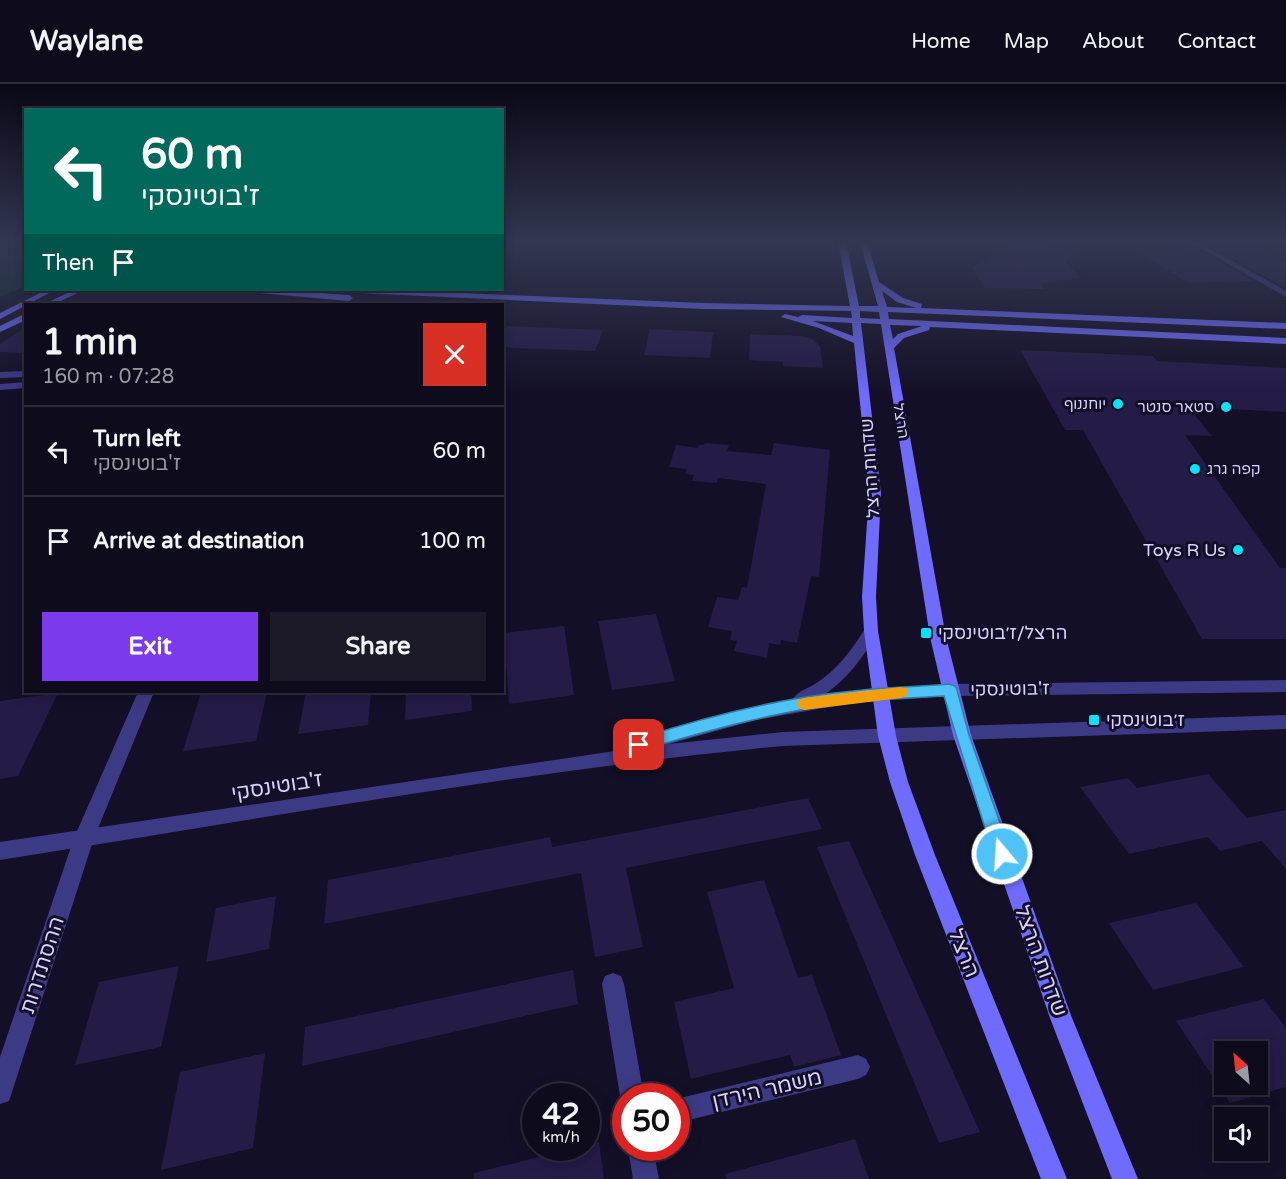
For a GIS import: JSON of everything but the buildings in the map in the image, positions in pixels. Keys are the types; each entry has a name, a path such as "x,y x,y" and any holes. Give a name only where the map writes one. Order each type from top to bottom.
{"main road":[{"path":"26,303 45,293"},
{"path":"50,303 73,293"},
{"path":"288,293 450,303"},
{"path":"451,293 704,306 883,309 1286,326"},
{"path":"852,293 859,342"},
{"path":"879,293 890,347"},
{"path":"892,293 908,303 954,312"},
{"path":"0,316 24,304"},
{"path":"504,305 1286,341"},
{"path":"0,329 24,317"},
{"path":"785,317 822,326 859,342"},
{"path":"890,347 901,336 921,329 945,326"},
{"name":"שדרות הרצל","path":"859,342 875,513 869,597 871,631 887,736"},
{"name":"הרצל","path":"890,347 913,494"},
{"name":"שדרות הרצל","path":"913,494 949,690 962,735 1061,1018 1125,1179"},
{"name":"הרצל","path":"887,736 899,782 925,855 1052,1173"}],"street":[{"path":"0,375 24,374"},
{"path":"0,387 24,385"},
{"path":"785,707 817,691 847,668 861,650 871,631"},
{"name":"ז'בוטינסקי","path":"562,765 714,723 785,707 880,694 949,690 1286,686"},
{"name":"ההסתדרות","path":"0,1092 84,838 146,693"},
{"name":"ז'בוטינסקי","path":"0,851 562,765 773,740 1286,722"},
{"path":"613,984 630,1083"},
{"name":"משמר הירדן","path":"690,1108 858,1067"},
{"path":"643,1161 646,1179"}],"slow traffic":[{"path":"804,704 852,696 901,692"}],"place":[{"name":"יוחננוף","path":"1118,404"},
{"name":"סטאר סנטר","path":"1226,407"},
{"name":"קפה גרג","path":"1195,469"},
{"name":"Toys R Us","path":"1238,550"},
{"name":"הרצל/ז׳בוטינסקי","path":"926,633"},
{"name":"ז׳בוטינסקי","path":"1094,720"}],"route":[{"path":"639,745 714,723 785,707 852,696 949,690 1002,854"}]}
